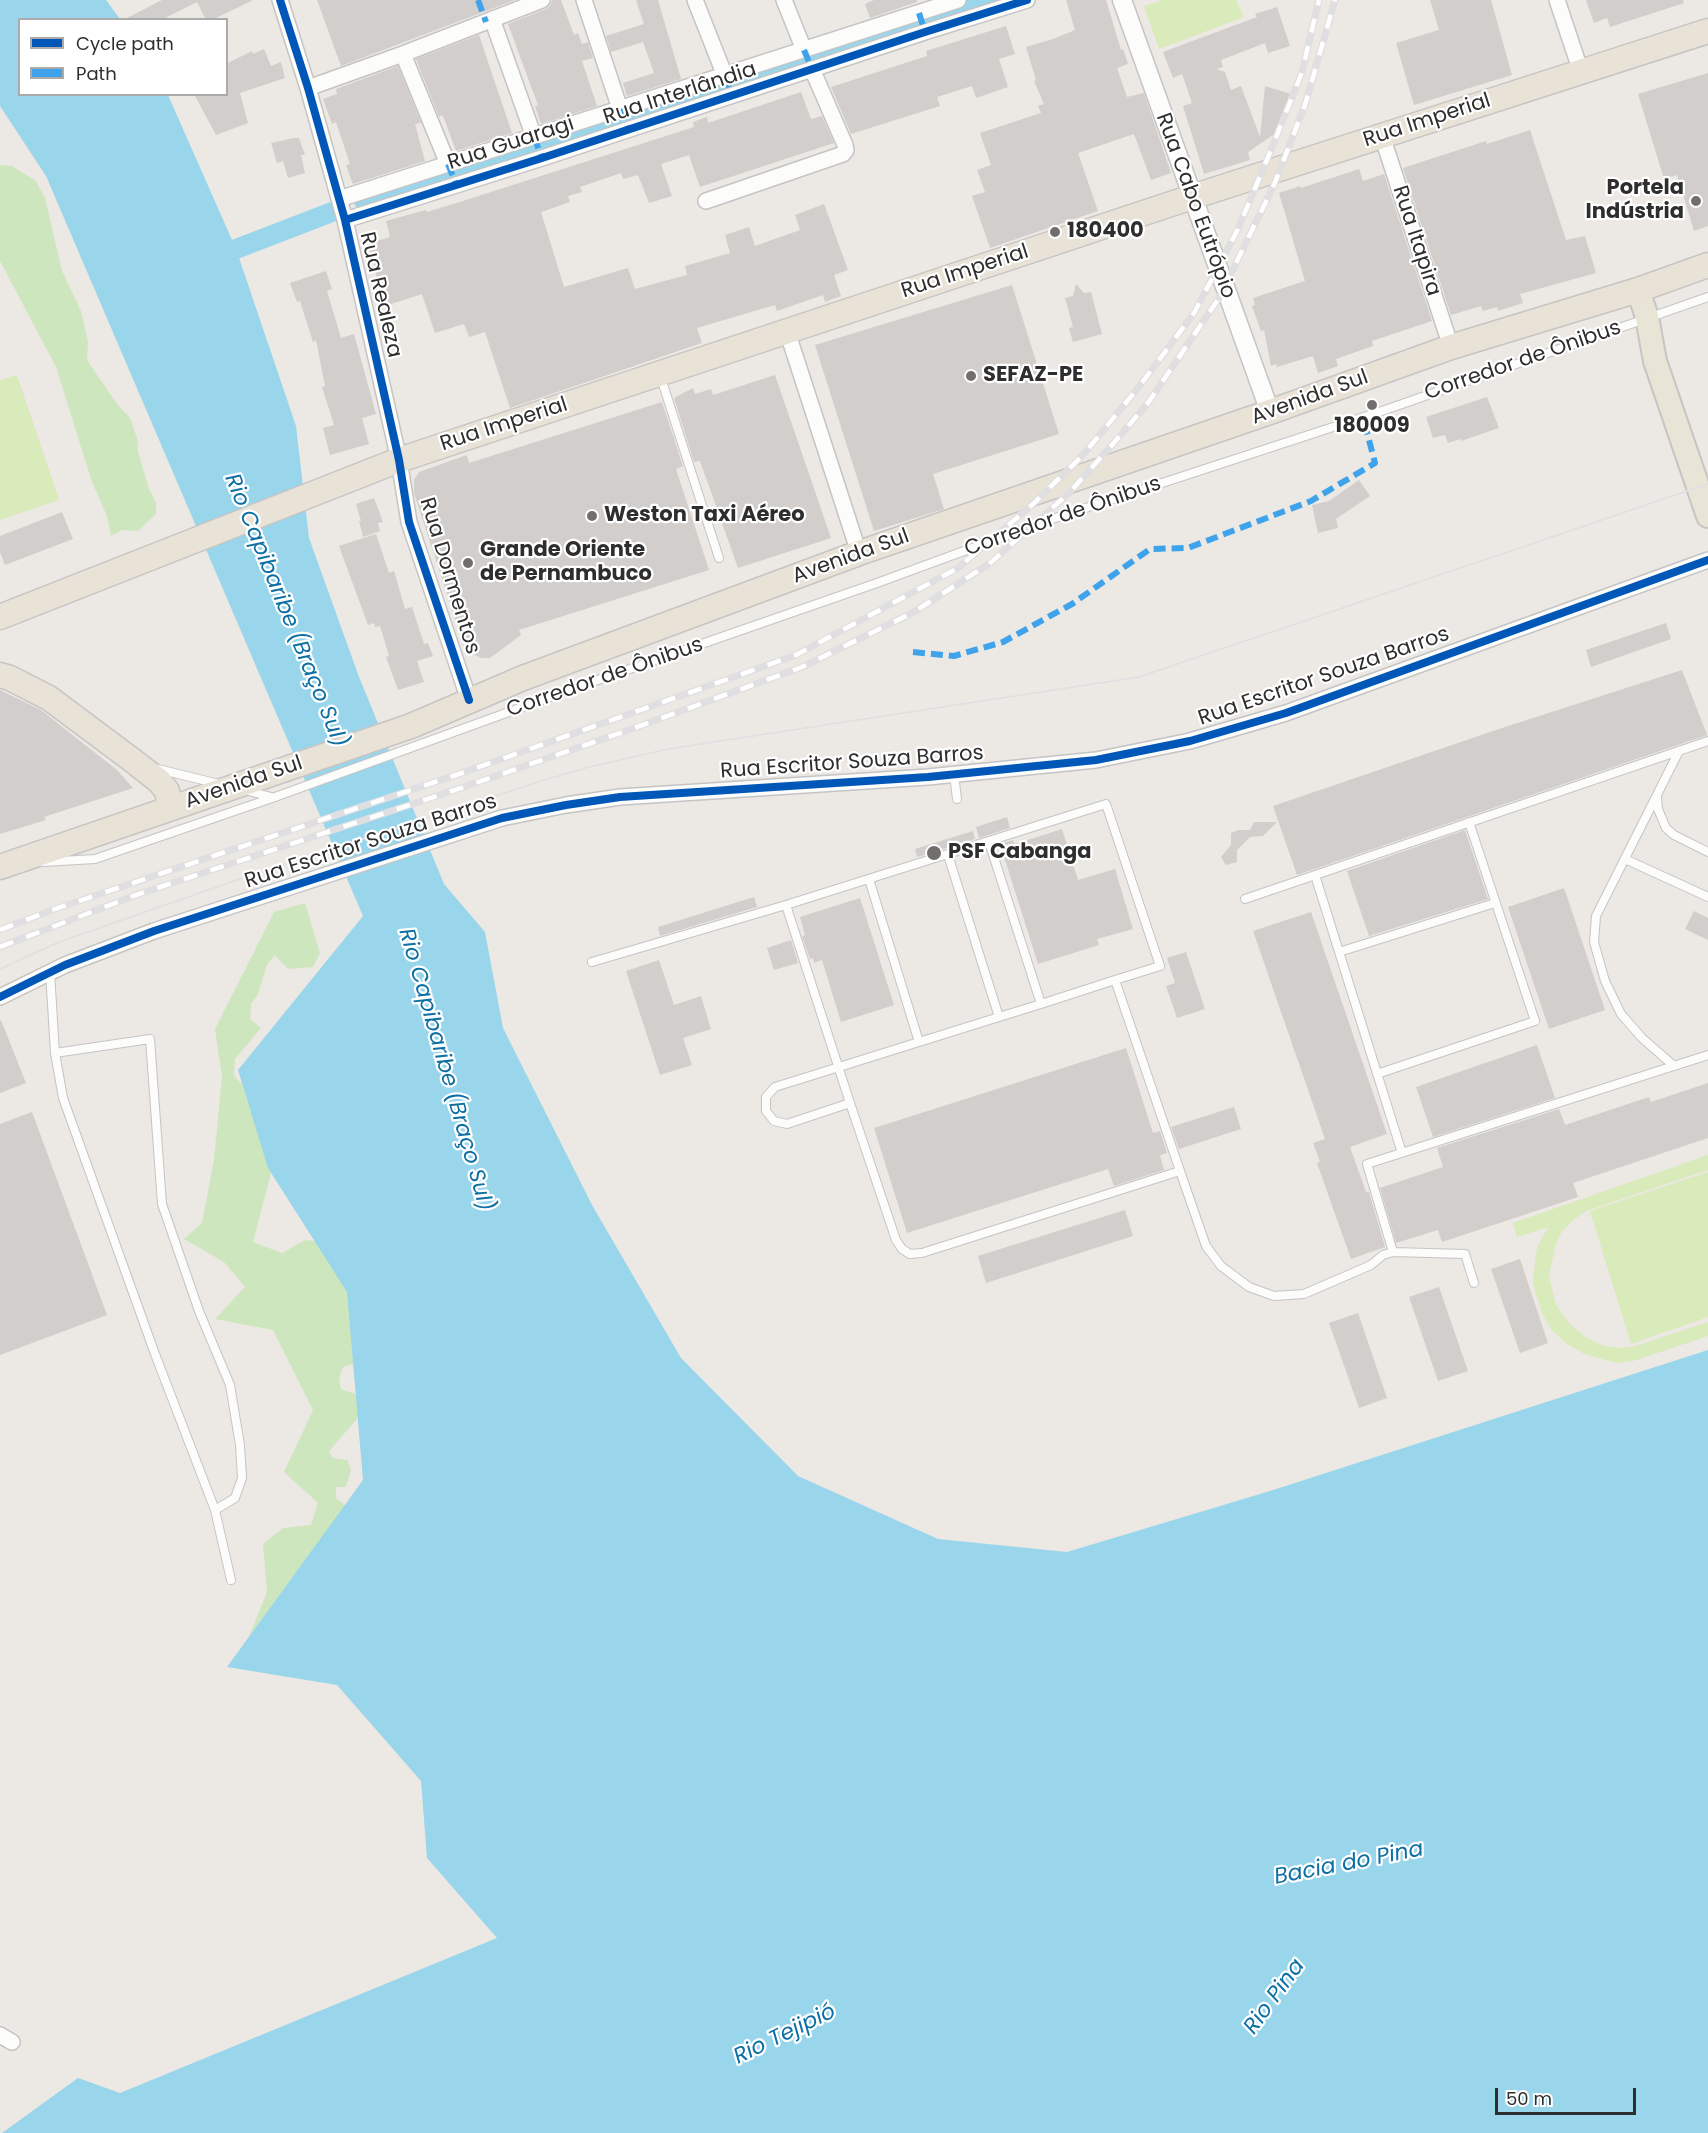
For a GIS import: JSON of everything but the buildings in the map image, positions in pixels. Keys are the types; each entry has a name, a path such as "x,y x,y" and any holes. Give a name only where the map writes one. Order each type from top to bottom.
{"highway":[{"name":"Rua Imperial","path":"0,617 399,460 1192,197 1708,31"},
{"name":"Avenida Sul","path":"3,866 234,787 273,789 416,734 469,700 523,678 859,553 1270,412 1451,347 1638,290 1708,266"},
{"path":"0,675 49,698 159,781 167,791 169,801 166,810"}],"main road":[{"path":"1638,290 1647,317 1667,359 1708,484"},
{"path":"1647,317 1655,361 1708,516"}],"street":[{"name":"Rua Realeza","path":"280,0 308,88 345,220 399,460"},
{"path":"308,88 404,54 542,0"},
{"path":"584,0 620,109"},
{"path":"695,0 725,76"},
{"path":"784,0 804,51"},
{"name":"Rua Guaragi","path":"339,199 804,51 916,6 958,0"},
{"name":"Rua Interlândia","path":"345,220 1027,0"},
{"name":"Rua Cabo Eutrópio","path":"1122,0 1270,412"},
{"path":"1557,0 1581,72"},
{"path":"492,19 534,137"},
{"path":"404,54 448,164"},
{"path":"706,201 843,154 846,150 845,145 812,69"},
{"name":"Rua Itapira","path":"1382,136 1451,347"},
{"path":"786,331 859,553"},
{"name":"Rua Dormentos","path":"399,460 409,522 469,700"},
{"name":"Rua Escritor Souza Barros","path":"0,997 50,972 154,931 502,818 620,797 954,774 1096,760 1190,741 1286,713 1708,560"}],"lane":[{"name":"Corredor de Ônibus","path":"416,734 877,583 1043,522 1382,411 1708,297"},
{"path":"659,374 719,558"},
{"path":"1245,899 1708,741"},
{"path":"1674,1066 1642,1038 1621,1014 1605,981 1594,942 1596,916 1679,750"},
{"path":"132,760 177,775 234,787"},
{"path":"954,774 957,799"},
{"path":"3,866 95,859 273,789"},
{"path":"1656,796 1658,809 1666,828 1674,835 1708,852"},
{"path":"592,962 786,905 1106,804 1160,966 775,1087 766,1097 766,1111 774,1121 786,1124 850,1103"},
{"path":"1377,1074 1535,1021 1469,822"},
{"path":"989,842 1041,1004"},
{"path":"948,855 999,1017"},
{"path":"1625,859 1708,897"},
{"path":"1315,875 1402,1153"},
{"path":"869,879 919,1042"},
{"path":"1339,952 1495,903"},
{"path":"786,905 896,1240 902,1249 910,1254 922,1253 1180,1171"},
{"path":"50,972 55,1053 63,1098 215,1510 231,1580"},
{"path":"1115,980 1206,1246 1221,1266 1249,1287 1274,1296 1304,1294 1371,1265 1383,1255 1393,1252 1465,1254 1474,1283"},
{"path":"55,1053 150,1039 162,1204 199,1311 230,1385 240,1445 242,1478 235,1498 215,1510"},
{"path":"1393,1252 1367,1164 1708,1055"}],"green space":[{"path":"1163,0 1236,0 1244,17 1159,49 1144,6"},
{"path":"0,165 12,166 36,181 45,198 62,271 81,311 88,342 87,360 117,404 130,418 149,489 156,503 156,514 138,531 122,530 111,536 107,516 92,482 56,367 0,261"},
{"path":"17,375 59,500 0,520 0,380"},
{"path":"305,903 320,953 313,967 288,969 275,955 267,964 258,994 251,1004 250,1019 261,1028 235,1059 234,1076 242,1084 251,1112 280,1164 271,1173 253,1242 282,1253 305,1240 314,1241 354,1270 353,1364 343,1367 339,1378 341,1389 355,1394 360,1407 357,1419 329,1451 333,1458 347,1460 351,1470 346,1487 336,1487 336,1498 345,1505 344,1516 283,1590 248,1639 267,1592 263,1544 283,1528 311,1525 318,1503 284,1472 313,1410 273,1330 215,1319 245,1287 224,1262 184,1239 202,1223 214,1159 222,1077 215,1029 274,912"},
{"path":"1708,1155 1708,1170 1586,1211 1572,1221 1561,1233 1555,1247 1549,1276 1556,1305 1563,1316 1587,1338 1604,1346 1621,1348 1636,1346 1708,1322 1708,1336 1633,1361 1616,1363 1584,1354 1567,1344 1552,1330 1543,1315 1534,1288 1533,1277 1537,1249 1549,1227 1517,1237 1513,1223"},
{"path":"1708,1172 1708,1317 1631,1344 1590,1211"}],"water":[{"path":"0,0 106,0 119,18 18,18 18,96 168,96 236,249 296,426 309,538 359,677 444,884 485,932 503,1028 592,1205 681,1358 798,1476 938,1539 1067,1552 1270,1491 1708,1350 1708,2133 2,2133 78,2078 120,2093 497,1938 427,1858 421,1781 337,1685 227,1667 363,1480 347,1292 268,1168 238,1070 363,916 46,176 0,106"}],"waterway":[{"path":"364,201 989,0"},
{"path":"236,249 332,212"}],"tram line":[{"path":"0,969 59,942 234,881 589,767 668,749 1139,677 1708,484"}],"railway":[{"path":"0,930 52,910 459,774 796,655 958,568 1032,505 1083,455 1138,388 1194,313 1238,229 1271,150 1302,72 1319,0"},
{"path":"0,947 136,895 464,787 802,667 912,613 989,564 1069,493 1112,445 1148,403 1219,298 1274,185 1305,105 1335,0"}],"marked path":[{"path":"478,0 486,22"},
{"path":"919,13 925,32"},
{"path":"804,50 812,69"},
{"path":"725,76 733,96"},
{"path":"620,109 628,130"},
{"path":"534,137 542,158"},
{"path":"448,164 457,186"},
{"path":"913,652 954,656 1003,642 1072,604 1150,549 1188,548 1311,501 1375,463 1363,417"}],"cycle path":[{"path":"280,0 308,88 345,220 399,460 409,522 469,700"},
{"path":"345,220 1027,0"},
{"path":"0,997 65,965 154,931 502,818 620,797 928,777 1096,760 1190,741 1286,713 1708,560"}],"place":[{"name":"Portela Indústria","path":"1696,201"},
{"name":"180400","path":"1055,232"},
{"name":"SEFAZ-PE","path":"971,376"},
{"name":"180009","path":"1372,405"},
{"name":"Weston Taxi Aéreo","path":"592,516"},
{"name":"Grande Oriente de Pernambuco","path":"468,563"},
{"name":"PSF Cabanga","path":"934,853"}],"water label":[{"name":"Rio Capibaribe (Braço Sul)","path":"285,611"},
{"name":"Rio Capibaribe (Braço Sul)","path":"445,1070"},
{"name":"Bacia do Pina","path":"1349,1864"},
{"name":"Rio Pina","path":"1275,1997"},
{"name":"Rio Tejipió","path":"785,2035"}]}
